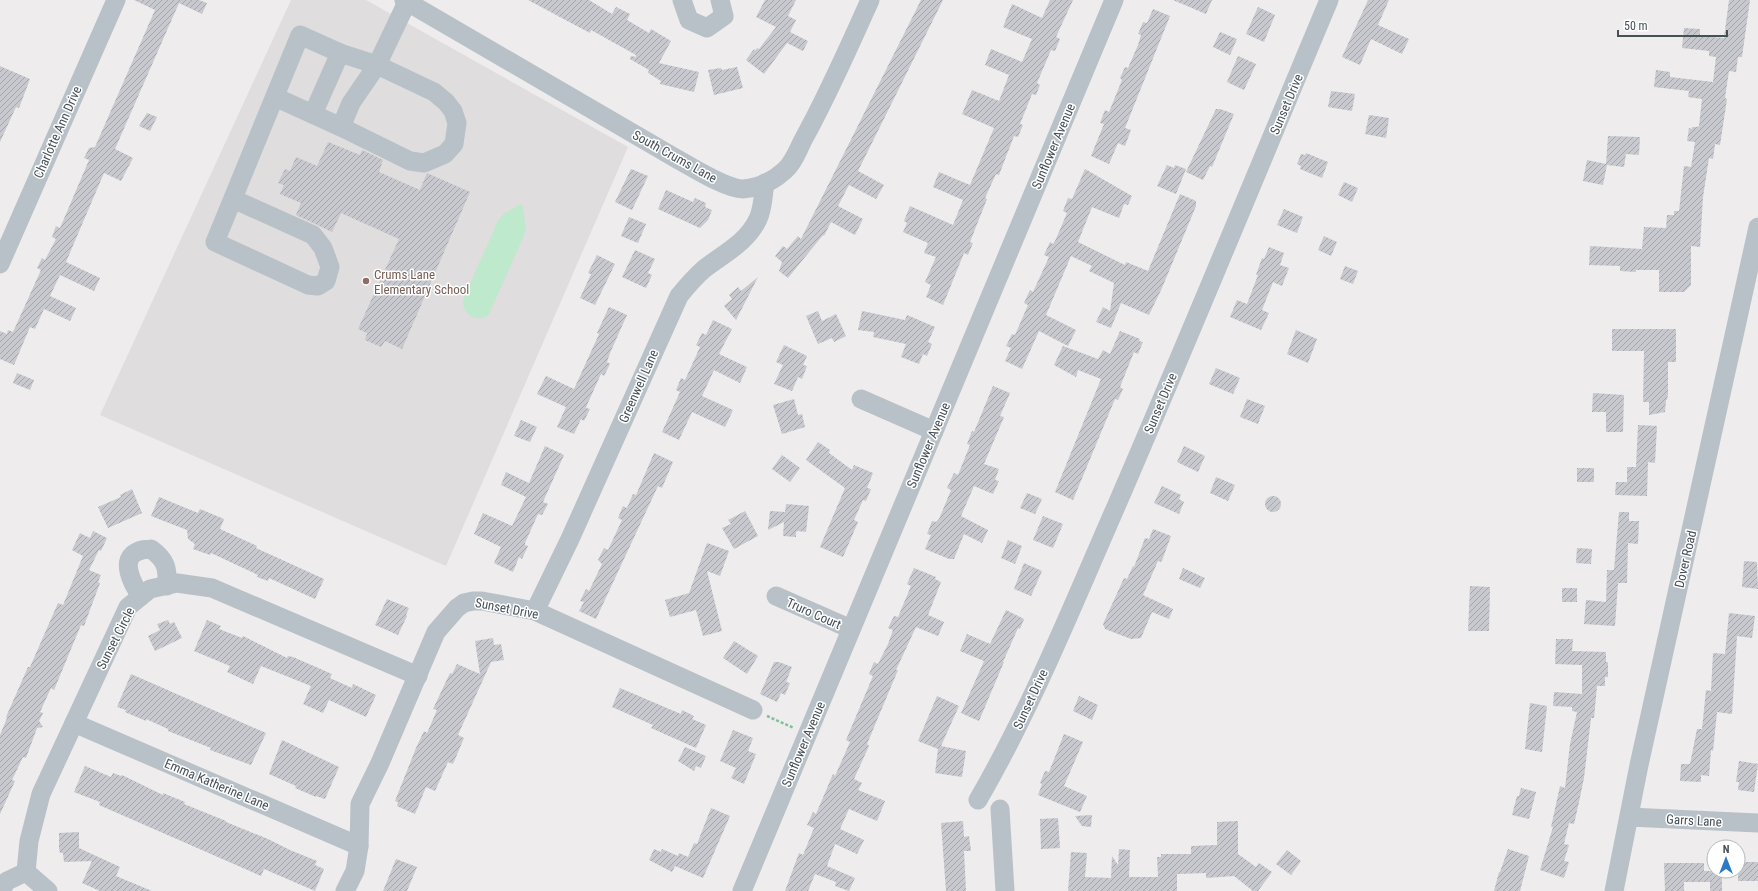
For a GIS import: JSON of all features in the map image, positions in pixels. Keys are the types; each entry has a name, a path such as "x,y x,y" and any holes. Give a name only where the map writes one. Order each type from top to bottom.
{"street":[{"name":"Charlotte Ann Drive","path":"0,264 116,0"},
{"path":"682,0 689,20 707,28 724,16 720,0"},
{"name":"South Crums Lane","path":"406,1 704,174 742,189 757,187 765,183 785,171 794,158 831,86 870,0"},
{"name":"Sunflower Avenue","path":"742,891 1114,0"},
{"name":"Sunset Drive","path":"978,800 1024,713 1058,638 1177,364 1329,0"},
{"path":"341,126 351,103 377,65 406,1"},
{"path":"233,199 313,235 323,248 330,267 326,281 318,286 308,285 215,242 300,35 340,52 377,65 434,92 446,102 453,112 457,123 457,132 454,144 445,154 424,163 410,161 341,126 275,97"},
{"path":"313,114 340,52"},
{"name":"Greenwell Lane","path":"535,611 570,539 676,301 688,283 733,249 758,221 765,183"},
{"name":"Dover Road","path":"1614,891 1639,765 1758,227"},
{"path":"861,400 934,431"},
{"path":"141,596 129,577 128,565 131,556 139,551 152,549 161,556 168,571 167,586"},
{"name":"Sunset Circle","path":"26,872 29,840 41,794 128,607 150,589 177,583 212,588 418,676"},
{"name":"Truro Court","path":"776,596 851,629"},
{"name":"Sunset Drive","path":"345,891 355,871 359,846 360,804 380,763 436,632 457,608 464,603 482,601 535,611 753,710"},
{"name":"Emma Katherine Lane","path":"74,723 359,846"},
{"path":"1000,810 1005,891"},
{"name":"Garrs Lane","path":"1629,817 1758,823"},
{"path":"0,891 8,881 26,872 48,891"}],"path":[{"path":"753,710 807,734"}],"shaded area":[{"name":"Crums Lane Elementary School","path":"291,0 366,0 628,147 446,566 100,415"}],"green space":[{"path":"521,204 523,207 526,230 522,240 489,314 484,317 474,318 470,316 464,308 464,297 499,219 505,213"}],"building":[{"path":"134,0 199,0 207,3 202,14 179,3 115,149 133,158 121,181 104,173 66,262 100,278 94,291 60,275 50,296 76,308 70,321 44,309 35,329 30,327 14,365 0,359 0,331 7,334 8,330 13,332 41,270 37,268 42,258 45,260 56,239 52,237 56,226 60,228 89,160 84,158 89,148 95,147 155,10"},
{"path":"528,0 589,0 612,14 616,7 630,14 627,20 649,33 651,29 671,41 659,63 699,72 694,92 660,84 661,81 648,73 649,70 630,59 631,56 636,57 636,55 591,30 590,33"},
{"path":"765,0 796,0 788,16 796,20 790,32 808,41 803,51 787,43 764,74 746,60 754,49 755,51 757,48 759,49 776,27 756,17"},
{"path":"921,0 943,0 858,171 884,185 876,199 849,185 838,206 863,219 855,235 831,222 824,236 823,235 788,278 779,271 782,262 775,256 783,246 787,249 798,236 801,239"},
{"path":"1050,0 1073,0 1056,37 1060,39 1055,51 1051,50 1037,83 1040,85 1036,95 1032,94 1020,124 1023,125 1018,137 1014,136 999,175 996,174 985,198 987,199 970,242 973,243 968,255 964,253 943,305 926,297 931,285 925,282 936,257 924,253 928,243 903,232 907,223 904,221 910,206 953,225 963,200 933,187 939,172 970,185 994,128 962,114 972,90 999,101 1009,75 985,65 991,49 1022,62 1032,39 1003,27 1012,4 1042,18"},
{"path":"1173,0 1212,0 1206,14"},
{"path":"1368,0 1389,0 1378,25 1409,39 1402,54 1371,39 1360,65 1342,57"},
{"path":"1729,0 1750,0 1742,57 1738,57 1736,72 1729,71 1725,98 1727,99 1720,145 1715,144 1713,159 1709,158 1703,197 1700,247 1691,246 1691,285 1684,292 1659,292 1659,270 1636,270 1636,272 1620,271 1620,266 1589,265 1590,246 1642,249 1644,227 1666,228 1667,215 1674,215 1674,211 1679,211 1684,166 1691,167 1695,142 1687,141 1689,128 1692,129 1692,127 1699,126 1702,99 1688,97 1689,91 1654,87 1656,70 1670,72 1670,77 1713,82 1716,57 1709,56 1709,51 1682,48 1684,28 1700,29 1700,36 1724,38"},
{"path":"1258,7 1275,15 1264,42 1246,34"},
{"path":"1153,9 1170,16 1125,128 1131,130 1125,146 1118,143 1109,164 1091,156 1104,124 1100,123 1105,110 1109,112 1122,80 1120,78 1125,67 1128,68 1138,45 1141,35 1138,34 1143,22 1147,23"},
{"path":"1220,32 1237,39 1230,55 1213,47"},
{"path":"1238,56 1256,64 1244,90 1227,82"},
{"path":"0,66 30,79 19,108 16,107 0,142"},
{"path":"737,67 743,88 714,95 708,70 721,68 722,70"},
{"path":"1331,91 1355,94 1352,111 1328,107"},
{"path":"1216,109 1234,114 1212,167 1210,166 1203,180 1186,172"},
{"path":"147,113 157,117 150,131 139,126"},
{"path":"1369,115 1389,118 1386,138 1365,134"},
{"path":"1608,136 1640,137 1639,155 1626,154 1624,167 1607,165 1603,185 1583,181 1587,160 1606,164"},
{"path":"328,142 360,155 362,150 383,160 379,172 420,190 427,173 470,192 402,349 385,341 381,347 365,340 367,333 358,329 399,239 341,213 332,232 296,215 301,203 280,194 284,185 278,183 285,169 290,171 296,157 317,166"},
{"path":"1306,153 1328,162 1322,178 1300,169 1301,166 1297,164 1301,154 1305,155"},
{"path":"1167,165 1174,168 1175,165 1186,169 1176,194 1157,186"},
{"path":"631,169 648,176 632,210 615,202"},
{"path":"1085,169 1132,196 1128,205 1124,204 1119,218 1092,207 1078,242 1125,265 1126,262 1148,271 1180,194 1196,201 1196,206 1162,288 1149,315 1121,303 1111,328 1096,322 1103,307 1110,311 1114,283 1089,271 1092,266 1071,256 1046,315 1076,330 1068,346 1039,331 1022,369 1005,361 1011,348 1006,346 1012,334 1015,335 1028,305 1024,303 1030,290 1033,292 1049,257 1044,255 1050,242 1053,244 1055,241 1067,213 1063,211 1068,198 1072,199"},
{"path":"1344,182 1358,188 1352,202 1338,195"},
{"path":"666,190 693,202 695,198 706,203 705,207 712,210 708,220 700,228 658,209"},
{"path":"1284,209 1303,217 1297,233 1277,225"},
{"path":"629,217 646,224 638,243 621,236"},
{"path":"1324,236 1337,242 1331,256 1318,250"},
{"path":"1269,247 1284,253 1280,265 1289,268 1282,286 1273,282 1262,310 1269,313 1261,330 1230,317 1237,300 1247,304 1258,275 1256,275 1262,258 1264,259"},
{"path":"635,250 655,259 648,273 652,275 646,288 622,277"},
{"path":"597,255 615,264 595,305 580,298 591,274 588,273"},
{"path":"1345,266 1358,271 1353,284 1340,279"},
{"path":"758,277 736,320 724,306 732,299 729,295 738,287 741,291"},
{"path":"609,307 627,315 610,353 607,362 610,364 604,376 601,374 587,405 586,408 590,409 584,421 581,419 574,434 557,427 566,407 537,394 546,376 574,389 599,334 597,333"},
{"path":"818,311 822,321 836,314 846,336 834,342 832,338 818,344 806,316"},
{"path":"862,311 905,320 907,315 935,327 928,342 932,344 927,356 923,354 919,364 901,357 906,344 873,337 874,332 858,330"},
{"path":"713,320 732,329 719,354 747,367 740,383 714,370 702,396 733,410 725,427 692,412 679,440 662,432 680,392 676,390 681,378 685,380 700,347 696,345 702,333 706,335"},
{"path":"1612,329 1676,329 1676,362 1668,362 1668,394 1665,412 1649,415 1649,402 1643,402 1644,351 1612,351"},
{"path":"1296,330 1317,339 1308,363 1287,354"},
{"path":"1120,331 1140,339 1139,341 1143,342 1138,354 1134,352 1120,387 1123,389 1118,400 1115,399 1073,500 1055,492 1101,379 1078,370 1076,377 1054,365 1063,346 1098,359 1103,350 1110,354"},
{"path":"784,345 807,356 803,365 807,366 802,379 798,377 792,391 774,384 783,365 776,362"},
{"path":"1216,368 1240,378 1233,394 1209,384"},
{"path":"17,373 34,380 30,390 13,383"},
{"path":"993,386 1010,393 1000,416 1004,417 984,464 999,469 995,480 999,481 993,494 974,486 961,516 988,530 982,543 964,534 954,559 949,559 925,549 931,535 927,534 932,521 936,522 939,519 951,490 947,488 954,473 958,475 970,445 967,444 972,431 974,432"},
{"path":"1593,393 1624,395 1623,432 1606,432 1606,412 1592,412"},
{"path":"794,399 798,415 802,414 805,427 782,434 773,405"},
{"path":"1247,399 1265,406 1258,424 1240,417"},
{"path":"521,420 537,427 530,442 514,436"},
{"path":"1638,425 1657,426 1655,463 1648,462 1647,496 1615,495 1616,482 1627,482 1627,467 1636,467"},
{"path":"818,442 830,450 829,453 852,470 854,465 873,473 867,488 871,489 866,501 863,500 854,520 858,522 843,557 820,547 845,488 806,460"},
{"path":"545,446 564,455 543,502 548,504 542,515 538,514 525,543 525,545 528,546 522,559 519,557 513,572 494,563 501,547 474,534 483,513 512,526 526,497 501,485 506,472 529,483"},
{"path":"1184,446 1205,456 1198,472 1177,462"},
{"path":"654,453 673,462 662,488 658,486 596,619 579,611 584,602 580,601 586,589 589,591 602,564 598,560 604,548 608,550 622,520 618,518 623,506 627,508 633,494 636,495"},
{"path":"782,455 800,468 790,482 772,469"},
{"path":"1577,468 1594,468 1594,482 1577,482"},
{"path":"1216,477 1235,485 1228,501 1210,493"},
{"path":"1162,486 1181,495 1179,499 1184,502 1179,514 1154,503"},
{"path":"132,489 142,513 108,528 98,507 121,497 120,495"},
{"path":"1027,493 1042,499 1035,514 1020,508"},
{"path":"1270,496 1276,496 1281,501 1279,510 1276,512 1270,512 1265,507 1265,501"},
{"path":"159,497 198,513 200,509 224,519 220,529 257,546 256,548 324,579 315,599 269,578 268,581 257,577 258,575 211,553 210,555 193,549 195,544 188,539 187,530 151,516"},
{"path":"786,504 809,506 806,532 796,532 796,537 783,536 784,522 768,530 770,511 785,512"},
{"path":"745,511 758,536 734,549 722,528 731,524 728,520"},
{"path":"1619,512 1629,512 1629,521 1639,521 1638,544 1628,543 1627,583 1618,583 1615,626 1584,624 1586,600 1606,602 1607,570 1614,570"},
{"path":"1043,516 1063,524 1053,548 1033,540"},
{"path":"1153,529 1171,536 1163,558 1161,562 1158,561 1143,595 1173,609 1169,619 1152,612 1141,638 1131,639 1105,629 1103,624 1124,578 1127,579 1133,566 1134,567 1145,538 1149,539"},
{"path":"93,531 107,538 89,570 101,575 98,582 100,583 84,626 81,625 54,690 51,688 40,712 43,713 39,721 43,727 37,728 26,758 23,757 12,780 15,781 0,814 0,735 7,718 6,717 28,667 30,667 58,603 63,605 83,556 72,550 80,533 90,538"},
{"path":"1008,540 1022,546 1015,564 1001,558"},
{"path":"707,543 729,551 720,576 707,571 722,631 703,636 696,610 670,617 665,600 689,593"},
{"path":"1577,548 1592,549 1591,564 1576,563"},
{"path":"1744,561 1757,562 1758,589 1742,587"},
{"path":"1024,563 1042,571 1031,596 1014,589"},
{"path":"914,568 936,577 935,579 941,582 928,615 944,622 938,636 916,627 896,670 898,670 867,744 869,746 854,779 862,783 858,790 885,801 877,821 849,809 840,829 864,840 857,854 835,844 827,866 855,878 849,891 835,886 836,882 815,874 808,891 785,891 799,853 803,855 814,828 807,825 813,812 816,814 833,774 835,776 850,742 846,740 873,676 869,674 874,662 878,664 888,644 893,630 888,628 894,616 898,617 911,586 907,584"},
{"path":"1183,568 1205,578 1200,588 1179,579"},
{"path":"1470,586 1490,587 1489,631 1468,631"},
{"path":"1562,588 1577,588 1577,602 1562,602"},
{"path":"387,599 409,608 398,635 375,625"},
{"path":"1006,610 1024,619 1020,629 1018,628 1003,662 979,721 961,713 984,661 960,651 967,634 990,644"},
{"path":"1729,613 1755,616 1752,638 1737,636 1732,714 1717,712 1713,751 1711,750 1709,776 1701,775 1701,782 1680,781 1681,764 1690,764 1697,729 1702,729 1706,690 1711,691 1713,653 1725,654"},
{"path":"168,620 170,624 174,622 182,638 155,651 148,636 160,630 157,624"},
{"path":"207,620 221,626 219,629 242,638 243,636 287,658 288,656 293,657 332,674 330,678 352,688 353,684 376,695 366,717 329,700 323,713 303,704 311,686 261,666 253,684 227,672 230,666 194,651"},
{"path":"493,638 494,645 501,644 504,660 491,662 458,735 464,738 453,764 448,762 435,791 426,787 415,814 397,806 398,802 395,801 416,748 424,731 427,733 437,710 433,709 450,673 452,674 457,664 480,674 475,641"},
{"path":"1556,639 1573,639 1572,651 1606,652 1606,662 1608,662 1608,677 1605,677 1605,686 1597,686 1594,718 1591,718 1584,778 1579,802 1574,824 1569,823 1564,844 1569,845 1564,861 1569,862 1564,878 1540,870 1553,827 1551,827 1560,786 1565,788 1570,744 1577,712 1572,711 1572,707 1553,706 1554,692 1582,694 1582,665 1555,664"},
{"path":"734,641 758,656 747,674 723,658"},
{"path":"774,662 779,662 792,667 786,682 790,683 785,695 781,693 777,702 760,694"},
{"path":"131,674 266,733 251,765 210,750 211,748 168,731 168,729 146,719 146,721 125,712 126,710 117,707"},
{"path":"620,688 681,714 682,710 694,716 692,719 706,725 696,748 651,728 653,725 612,707"},
{"path":"937,696 959,706 941,746 966,751 962,777 935,773 938,749 918,741"},
{"path":"1079,696 1098,705 1092,720 1073,711"},
{"path":"1530,703 1547,706 1542,752 1525,749"},
{"path":"733,730 753,738 748,751 756,754 744,784 731,778 736,768 720,761"},
{"path":"1064,734 1083,742 1064,786 1087,796 1080,812 1038,795 1042,784 1040,783 1045,771 1049,772"},
{"path":"282,740 339,767 325,799 316,797 295,788 296,786 269,774"},
{"path":"685,747 706,756 701,768 696,766 694,771 678,761"},
{"path":"1739,761 1758,764 1754,792 1738,790 1739,782 1736,782"},
{"path":"85,766 111,777 113,773 122,775 163,795 163,793 185,802 184,804 317,861 315,865 324,869 315,891 264,869 261,876 99,805 100,802 74,792"},
{"path":"1521,788 1536,792 1529,819 1512,815 1517,796 1519,796"},
{"path":"711,808 730,816 703,878 675,866 672,872 649,860 654,849 661,852 662,849 678,856 679,853 688,857 694,843 697,844"},
{"path":"1092,815 1091,827 1082,826 1075,816"},
{"path":"1058,818 1060,848 1041,849 1040,819"},
{"path":"963,821 964,837 969,836 971,851 964,851 966,891 946,891 941,823"},
{"path":"1238,821 1238,854 1256,867 1259,863 1272,872 1258,891 1253,891 1234,876 1206,878 1206,873 1177,874 1177,891 1068,891 1071,852 1087,853 1085,877 1111,878 1112,856 1118,865 1119,849 1130,850 1129,877 1158,877 1157,857 1161,857 1161,854 1191,854 1191,846 1217,845 1217,822"},
{"path":"79,832 79,848 120,867 116,876 152,891 100,891 82,883 92,861 64,862 63,853 60,853 59,849 59,833"},
{"path":"1508,849 1529,856 1520,891 1494,891 1499,872"},
{"path":"1287,850 1301,861 1291,875 1276,864"},
{"path":"396,859 417,867 407,891 383,891"},
{"path":"1746,862 1758,862 1758,881 1738,881 1738,879 1746,879"},
{"path":"1664,863 1704,863 1706,879 1722,879 1722,891 1710,891 1710,882 1684,882 1684,891 1665,891"}],"place":[{"name":"Crums Lane Elementary School","path":"366,281"}]}
